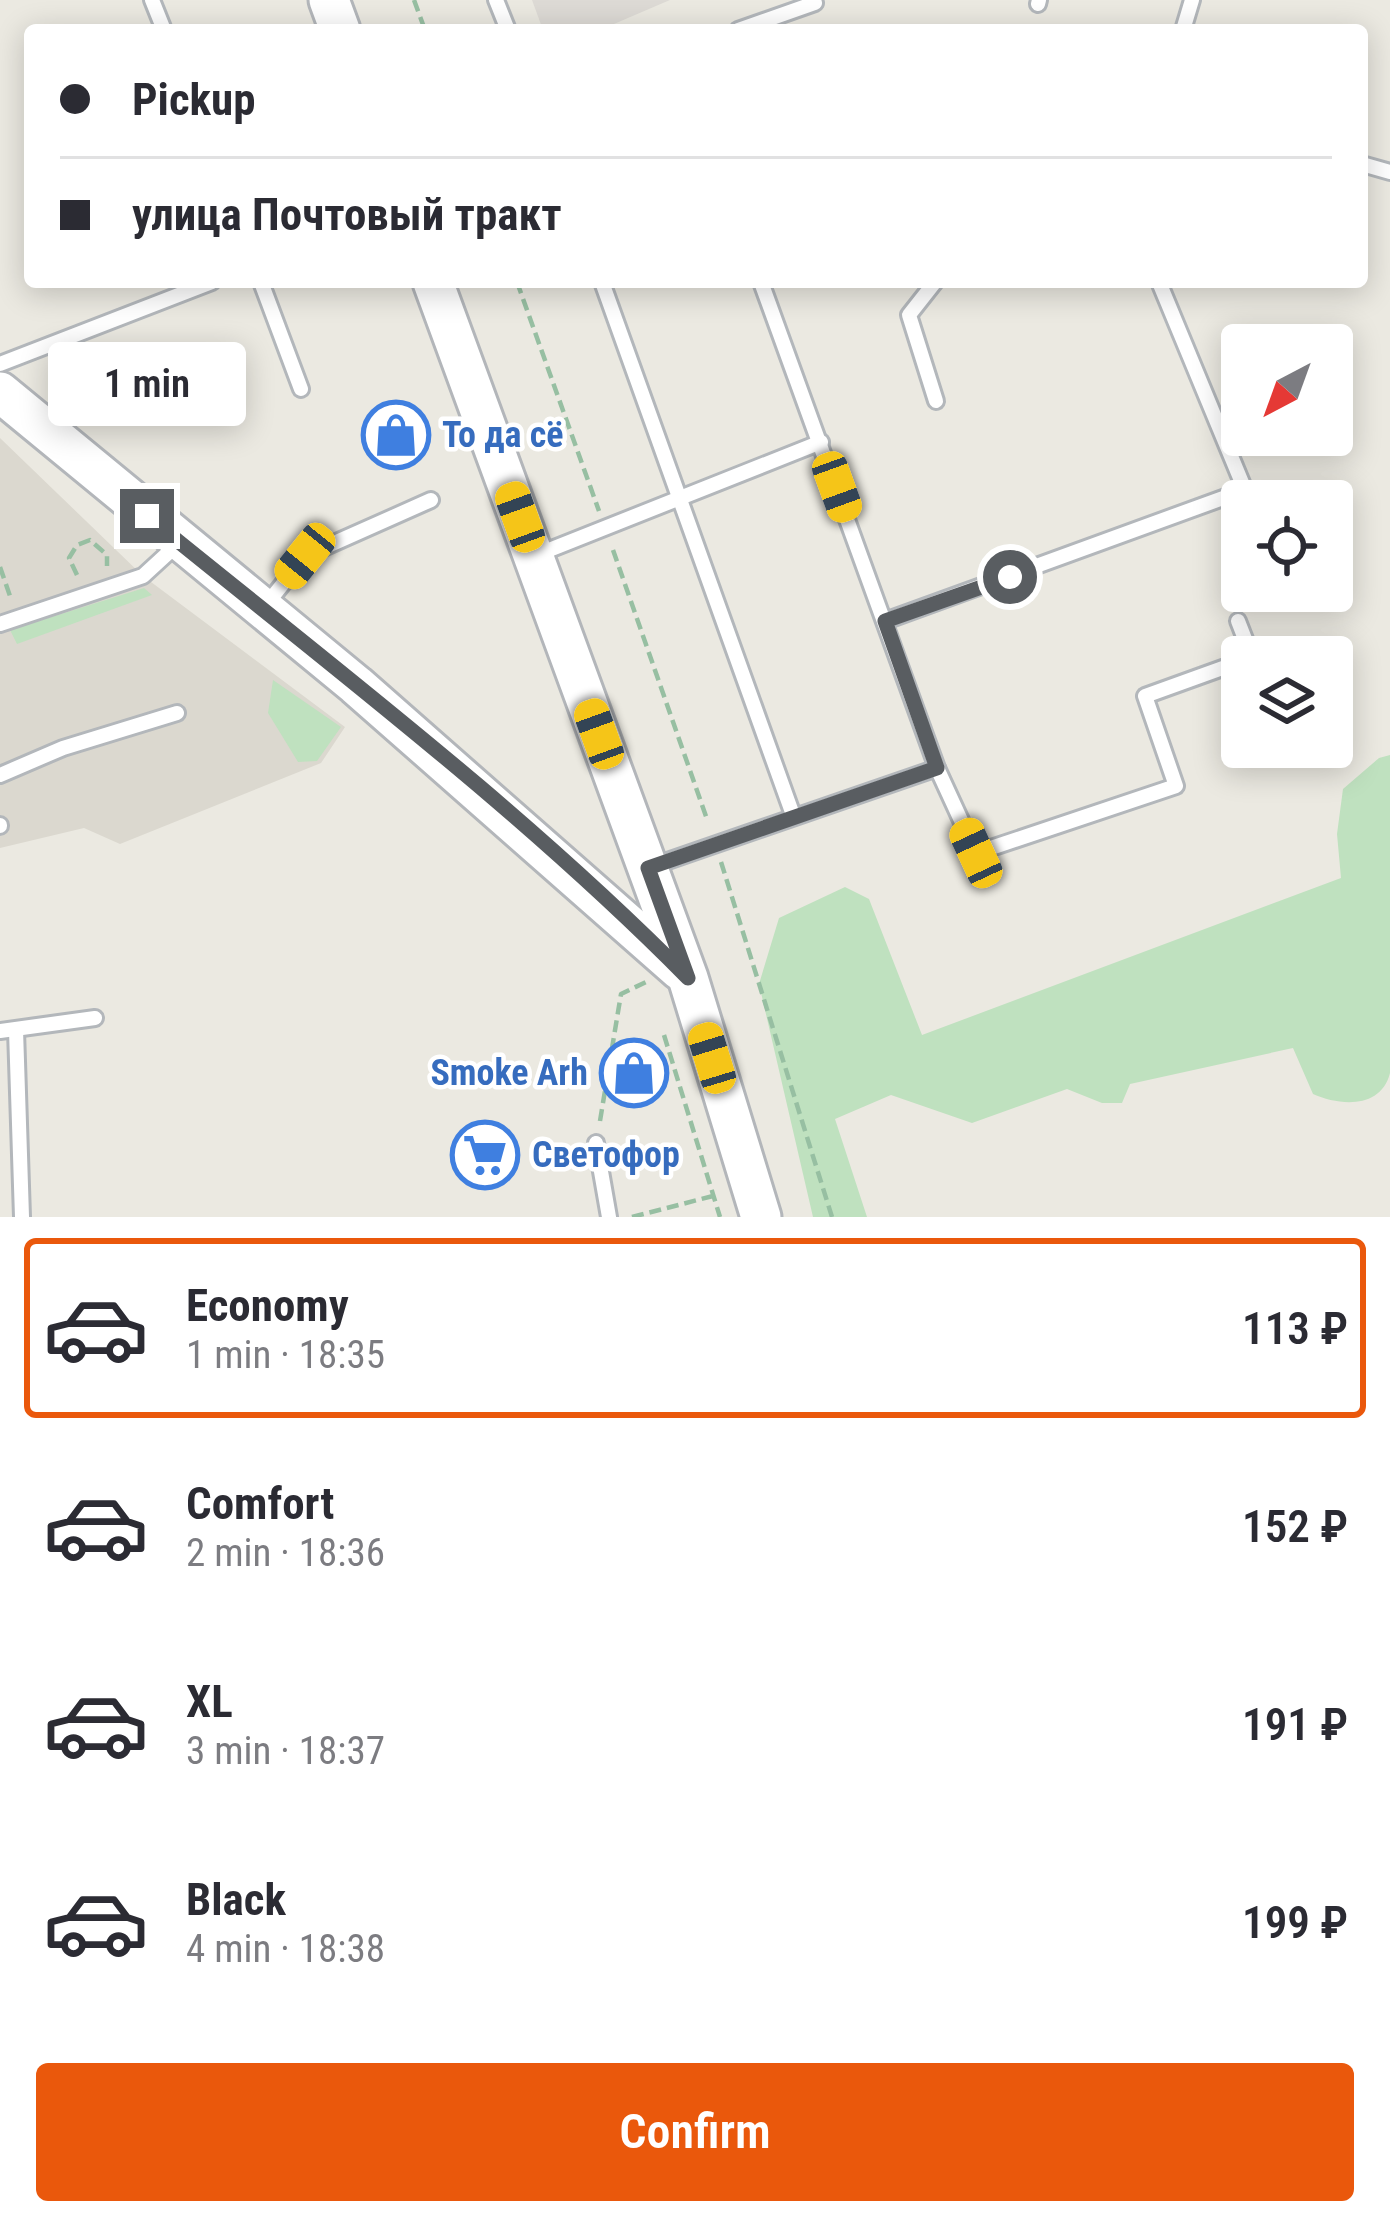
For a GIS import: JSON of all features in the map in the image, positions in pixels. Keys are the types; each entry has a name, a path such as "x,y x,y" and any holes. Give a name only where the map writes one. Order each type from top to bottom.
{"main road":[{"path":"435,288 648,868 669,979 760,1217"},
{"path":"0,392 639,930 669,979"}],"lane":[{"path":"755,24 815,3"},
{"path":"0,364 196,288"},
{"path":"263,288 301,389"},
{"path":"604,288 794,815"},
{"path":"762,288 937,768 976,853 1176,786 1145,696 1221,669"},
{"path":"930,288 909,315 936,401"},
{"path":"885,621 1245,490 1162,288"},
{"path":"534,556 821,442"},
{"path":"263,609 305,556 430,500"},
{"path":"0,624 143,576 180,542"},
{"path":"1238,622 1244,636"},
{"path":"0,775 63,748 177,713"},
{"path":"648,868 937,768"},
{"path":"22,1217 8,1031 95,1018"},
{"path":"596,1143 609,1217"}],"path":[{"path":"520,288 716,844 832,1217"},
{"path":"90,540 107,555 107,569 98,579 81,579 71,570 69,558 76,545 90,540"},
{"path":"0,567 17,618"},
{"path":"80,597 81,579"},
{"path":"596,1143 621,994 669,979"},
{"path":"664,1034 720,1217"},
{"path":"630,1217 713,1196"}],"shaded area":[{"path":"532,0 670,0 614,24 541,24"},
{"path":"0,438 143,576 345,727 321,763 120,844 84,828 0,848"}],"green space":[{"path":"144,588 152,595 17,644 10,630"},
{"path":"273,680 341,727 317,761 298,762 268,713"},
{"path":"1390,755 1390,1073 1378,1093 1358,1102 1313,1094 1293,1048 1130,1084 1122,1103 1102,1103 1067,1089 972,1123 891,1095 835,1119 867,1217 813,1217 759,984 779,918 845,887 869,899 922,1035 1341,878 1337,834 1343,789 1379,758"}],"place":[{"name":"То да сё","path":"396,435"},
{"name":"Smoke Arh","path":"634,1073"},
{"name":"Светофор","path":"485,1155"}],"route":[{"path":"147,516 356,685 688,978 648,868 937,768 885,621 1010,577"}]}
